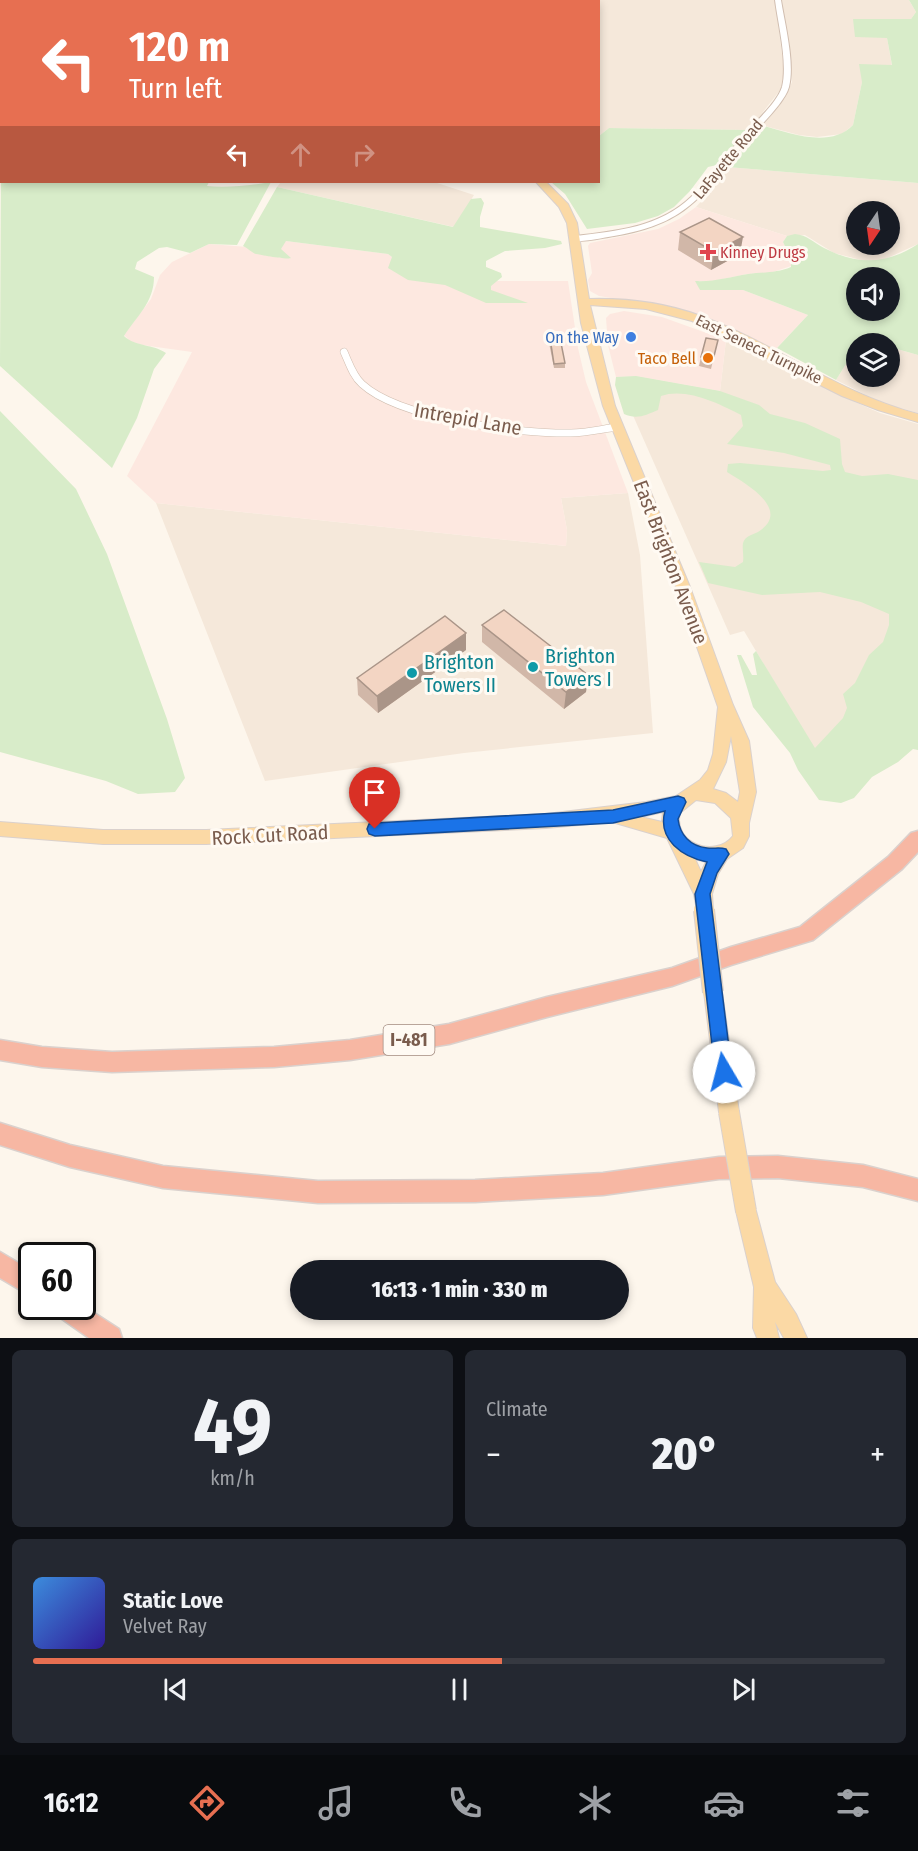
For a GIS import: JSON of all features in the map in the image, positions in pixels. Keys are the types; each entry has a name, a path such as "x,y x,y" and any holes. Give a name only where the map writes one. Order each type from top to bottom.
{"highway":[{"name":"I-481","path":"0,1050 42,1057 112,1062 274,1058 350,1050 449,1034 547,1007 672,977 731,956 806,934 895,863 918,839"},
{"path":"0,1134 70,1156 163,1177 318,1192 476,1191 603,1184 719,1168 778,1167 863,1176 918,1190"},
{"path":"0,1264 18,1276"},
{"path":"84,1320 110,1338"}],"main road":[{"path":"542,183 564,206 576,239 583,302"},
{"name":"East Seneca Turnpike","path":"583,302 630,303 684,314 712,325 866,400 918,418"},
{"name":"East Brighton Avenue","path":"583,302 609,406 741,741 748,792 741,822"},
{"path":"589,332 595,316 630,303"},
{"path":"704,902 670,819 672,810 678,802 697,794 709,782 719,765 725,705"},
{"path":"675,835 685,847 696,853 709,855 721,854 739,842 742,832 741,822 729,804 708,795 697,794"},
{"name":"Rock Cut Road","path":"0,829 100,837 222,838 613,816 678,802"},
{"name":"Rock Cut Road","path":"613,816 675,835"},
{"path":"721,854 710,871 704,902 729,1112 746,1211 765,1287 764,1328 768,1338"},
{"path":"765,1287 796,1338"}],"street":[{"name":"LaFayette Road","path":"576,239 621,233 655,224 675,215 708,183 785,88 787,68 778,0"},
{"name":"Intrepid Lane","path":"344,352 362,385 381,398 408,408 493,426 542,432 570,433 617,427"}],"shaded area":[{"path":"600,0 775,0 784,70 781,89 749,130 609,128 600,135"},
{"path":"782,0 909,0 916,12 911,19 853,19 887,38 892,66 862,82 853,125 842,134 817,137 799,135 761,125 785,98 792,82"},
{"path":"727,167 918,183 918,244 900,252 900,201 846,201 846,255 894,255 881,261 861,260 834,253 805,235 787,236 696,207 721,179 718,177"},
{"path":"280,183 437,183 474,195 454,227 277,187"},
{"path":"696,207 787,236 783,242 791,258 791,266 770,273 747,274 709,282 696,281 700,290 743,290 808,315 773,352 717,322 667,307 599,296 590,291 588,280 592,273 588,246 590,243 658,229 679,219"},
{"path":"286,241 388,254 392,257 498,281 568,281 578,348 586,382 628,493 561,498 567,530 566,546 156,503 127,476 192,352 142,345 130,341 124,335 151,299 160,275 172,262 209,244 248,247"},
{"path":"624,311 662,317 726,340 720,391 636,376 616,377 608,345 606,318 610,314"},
{"path":"726,340 880,413 918,424 918,685 827,770 744,631 730,635 616,377 636,376 720,391"},
{"path":"900,350 918,355 918,413 882,403 850,387 900,387"},
{"path":"846,364 846,385 836,380"},
{"path":"628,493 640,555 653,733 464,753 265,781 156,503 566,546 567,530 561,498"}],"green space":[{"path":"909,0 918,0 918,183 727,167 761,125 796,135 821,138 844,132 853,125 862,82 859,64 892,65 887,38 855,37 853,19 911,19 916,12"},
{"path":"609,128 749,130 717,165 708,167 690,191 674,207 658,216 635,223 587,229 565,194 552,183 600,183 600,135"},
{"path":"1,183 208,183 207,186 223,187 270,183 237,245 209,244 190,253 167,247 159,248 137,262 135,269 154,277 153,286 144,308 124,336 129,340 166,353 154,369 137,418 112,468 0,366"},
{"path":"277,187 453,227 471,199 481,198 484,203 480,227 561,241 562,244 545,248 505,251 486,261 486,267 501,273 502,277 491,286 491,290 528,303 486,303 445,285 408,280 388,268 392,257 388,254 286,241 281,249 291,258 254,253 243,246"},
{"path":"795,234 810,239 836,254 860,260 883,259 900,255 918,244 918,355 900,350 900,333 846,333 846,364 836,380 777,348 808,315 743,290 700,290 695,281 715,280 791,267 791,258 783,242 787,236"},
{"path":"636,376 720,391 759,405 770,414 805,423 840,439 845,472 862,476 888,474 918,480 918,750 913,749 898,762 872,777 854,798 841,803 819,800 798,770 790,753 753,707 737,655 741,655 752,675 757,675 753,654 756,651 815,748 843,718 847,708 843,694 855,683 869,655 883,642 889,625 889,614 861,602 820,592 762,595 708,583 699,562 735,567 743,562 745,539 767,524 770,515 768,506 754,490 727,472 728,464 740,463 823,471 831,470 830,465 784,453 727,444 743,426 741,415 692,395 661,396 658,410 637,417 624,414 615,385 616,377"},
{"path":"0,411 76,489 107,554 167,719 185,778 175,792 138,794 106,781 0,752"}],"building":[{"path":"709,218 743,237 714,252 680,232"},
{"path":"550,338 560,338 565,363 554,364"},
{"path":"706,338 718,340 713,360 701,357"},
{"path":"504,610 588,675 566,692 482,625"},
{"path":"445,616 466,633 377,696 357,678"}],"place":[{"name":"Kinney Drugs","path":"708,252"},
{"name":"On the Way","path":"631,337"},
{"name":"Taco Bell","path":"708,358"},
{"name":"Brighton Towers I","path":"533,667"},
{"name":"Brighton Towers II","path":"412,673"}],"route":[{"path":"375,829 613,816 678,802 672,810 670,819 671,829 676,838 696,853 721,854 710,871 703,894 724,1072"}]}
